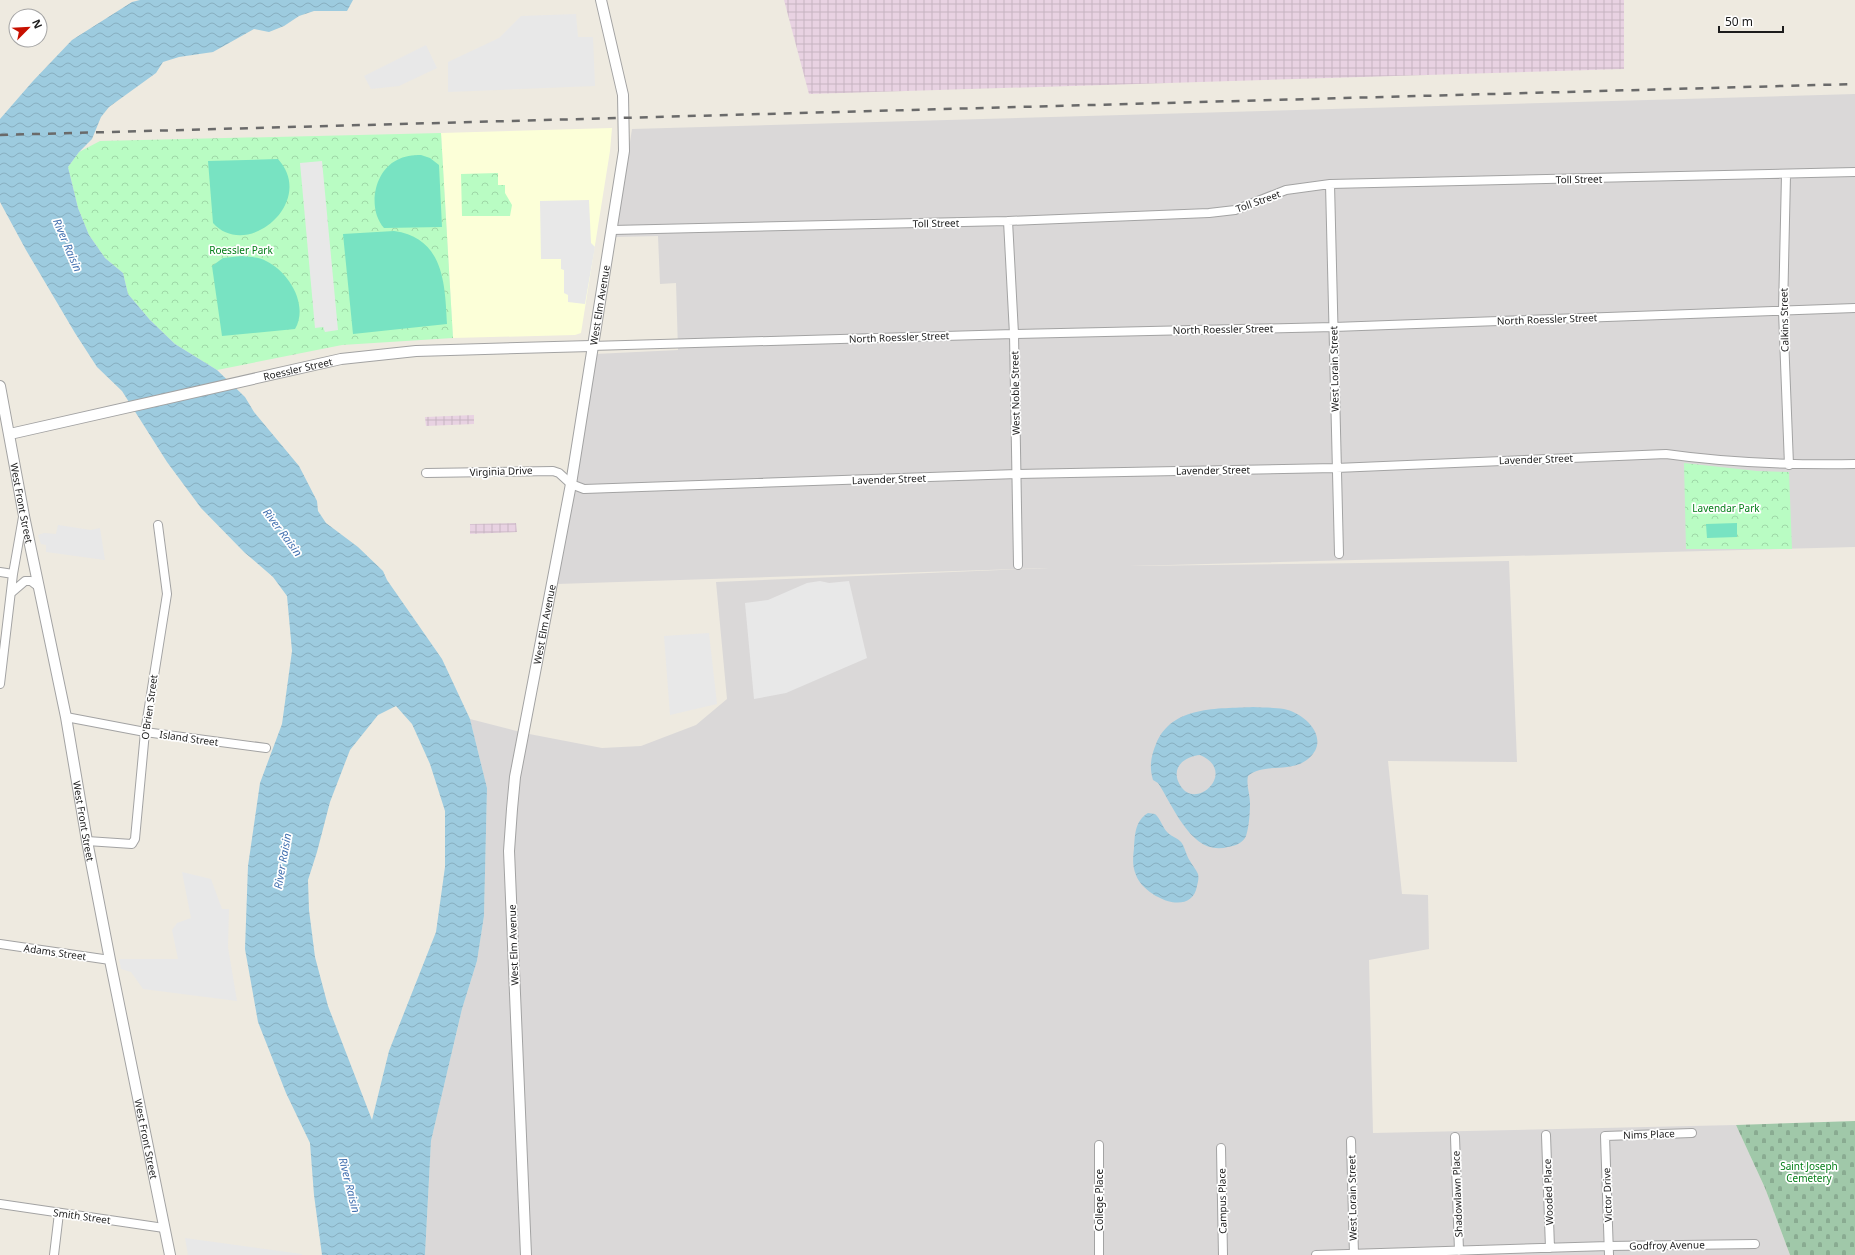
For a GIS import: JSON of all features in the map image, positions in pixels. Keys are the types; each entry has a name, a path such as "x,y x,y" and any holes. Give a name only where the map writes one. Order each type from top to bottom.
{"street":[{"name":"West Elm Avenue","path":"526,1255 509,851 515,777 571,484 624,151 623,95 601,0"},
{"name":"Toll Street","path":"612,230 1008,221 1209,213 1235,210 1286,190 1330,184 1786,175 1855,172"},
{"name":"Calkins Street","path":"1786,175 1783,310 1789,465"},
{"name":"West Lorain Street","path":"1330,184 1339,554"},
{"name":"West Noble Street","path":"1008,221 1014,334 1018,565"},
{"name":"North Roessler Street","path":"592,346 1334,327 1855,308"},
{"name":"Roessler Street","path":"5,433 90,416 256,377 341,359 416,351 592,346"},
{"name":"West Front Street","path":"0,386 5,433 66,717 87,841 110,960 170,1255"},
{"name":"Lavender Street","path":"571,484 584,489 1017,474 1336,468 1666,454 1707,460 1789,465 1855,464"},
{"name":"Virginia Drive","path":"426,474 553,471 559,473 571,484"},
{"path":"0,684 13,574 24,516"},
{"name":"O'Brien Street","path":"87,841 132,844 135,839 145,732 167,594 158,525"},
{"path":"0,572 13,574"},
{"path":"11,593 25,581 31,581 39,587"},
{"name":"Island Street","path":"66,717 145,732 266,748"},
{"name":"Adams Street","path":"0,944 110,960"},
{"name":"Nims Place","path":"1605,1136 1692,1133"},
{"name":"Wooded Place","path":"1546,1135 1550,1248"},
{"name":"Victor Drive","path":"1605,1136 1609,1255"},
{"name":"Shadowlawn Place","path":"1455,1137 1459,1251"},
{"name":"West Lorain Street","path":"1351,1141 1354,1254"},
{"name":"College Place","path":"1099,1145 1099,1255"},
{"name":"Campus Place","path":"1221,1148 1223,1255"},
{"name":"Smith Street","path":"0,1204 164,1228"},
{"path":"54,1255 59,1213"},
{"name":"Godfroy Avenue","path":"1316,1255 1609,1246 1755,1244"}],"shaded area":[{"path":"784,0 1624,0 1624,69 809,94"},
{"path":"576,14 578,37 593,37 595,86 448,92 448,62 499,38 521,16"},
{"path":"426,45 437,68 399,86 371,89 364,76"},
{"path":"1855,94 1855,547 1130,566 1509,561 1517,762 1388,761 1402,894 1428,895 1429,949 1369,960 1373,1133 1736,1125 1765,1188 1790,1255 425,1255 431,1141 462,1009 477,961 484,916 487,788 470,719 524,733 602,748 641,746 696,725 727,699 716,582 1049,568 557,584 595,354 678,350 676,283 660,284 658,236 615,237 632,129"},
{"path":"612,128 610,151 581,333 575,335 453,338 441,133"},
{"path":"322,161 338,330 325,332 323,327 315,328 300,163"},
{"path":"589,200 591,243 595,247 585,304 568,302 568,295 564,293 564,270 561,269 561,259 541,259 540,201"},
{"path":"474,415 474,424 426,426 425,417"},
{"path":"516,523 517,532 470,534 470,524"},
{"path":"58,525 91,530 100,528 105,560 46,552 46,545 41,544 38,535 44,533 56,534"},
{"path":"820,581 829,583 849,581 867,658 786,693 754,699 745,603 768,600 807,583"},
{"path":"709,633 717,704 670,715 664,636"},
{"path":"182,872 211,879 222,909 229,909 228,947 237,1001 143,989 131,972 121,969 119,959 178,959 172,930 177,923 191,918"},
{"path":"185,1238 302,1254 302,1255 188,1255"}],"green space":[{"name":"Roessler Park","path":"441,133 453,338 342,345 217,370 175,344 150,320 128,294 123,273 105,258 89,235 78,208 68,167 79,152 100,141"},
{"path":"421,155 430,158 439,165 442,227 384,228 376,211 375,201 378,181 389,165 397,160 409,156"},
{"path":"278,159 288,176 289,192 284,208 273,221 259,231 243,235 227,233 213,223 208,161"},
{"path":"498,173 498,185 505,185 505,193 512,205 510,216 462,216 461,174"},
{"path":"394,231 411,235 423,243 432,253 443,279 447,324 353,334 343,234"},
{"path":"242,256 266,261 274,266 289,281 298,300 300,310 299,320 295,329 222,336 212,266 223,258"},
{"name":"Lavendar Park","path":"1684,463 1757,471 1789,472 1792,549 1686,549"},
{"path":"1737,523 1737,537 1707,538 1706,524"},
{"name":"Saint Joseph Cemetery","path":"1855,1121 1855,1255 1790,1255 1765,1188 1736,1125"}],"water":[{"name":"River Raisin","path":"140,0 353,0 347,11 314,11 299,16 284,26 269,32 254,29 213,52 179,57 163,62 156,73 109,107 101,117 92,139 79,152 68,167 78,208 89,235 105,258 123,273 128,294 150,320 175,344 217,370 245,397 254,412 299,466 317,501 318,511 326,523 358,547 383,571 387,580 442,659 470,719 487,788 484,916 477,961 462,1009 431,1141 425,1255 322,1255 314,1195 310,1143 286,1093 258,1022 245,949 248,866 260,783 282,724 292,651 287,596 273,577 244,552 201,508 167,462 122,391 97,367 26,250 0,202 0,119 33,81 72,40 132,2","holes":["396,706 412,724 430,764 445,811 445,867 436,932 389,1051 372,1120 328,1006 315,957 309,910 308,880 330,802 350,750 378,715"]},
{"path":"1253,707 1284,709 1292,711 1300,716 1313,728 1316,735 1317,743 1315,751 1308,759 1293,766 1269,768 1254,772 1248,776 1247,783 1250,800 1249,824 1243,841 1228,847 1215,848 1204,845 1186,828 1158,783 1153,780 1151,766 1156,744 1163,731 1173,722 1184,716 1211,709","holes":["1200,755 1211,762 1215,771 1214,780 1209,788 1202,793 1193,794 1185,791 1178,781 1177,775 1177,770 1182,762 1190,757"]},
{"path":"1148,813 1155,814 1168,833 1181,842 1198,874 1198,883 1193,896 1186,901 1177,903 1167,901 1157,896 1140,883 1136,875 1133,862 1135,833 1140,820"}],"railway":[{"path":"0,135 1855,84"}]}
